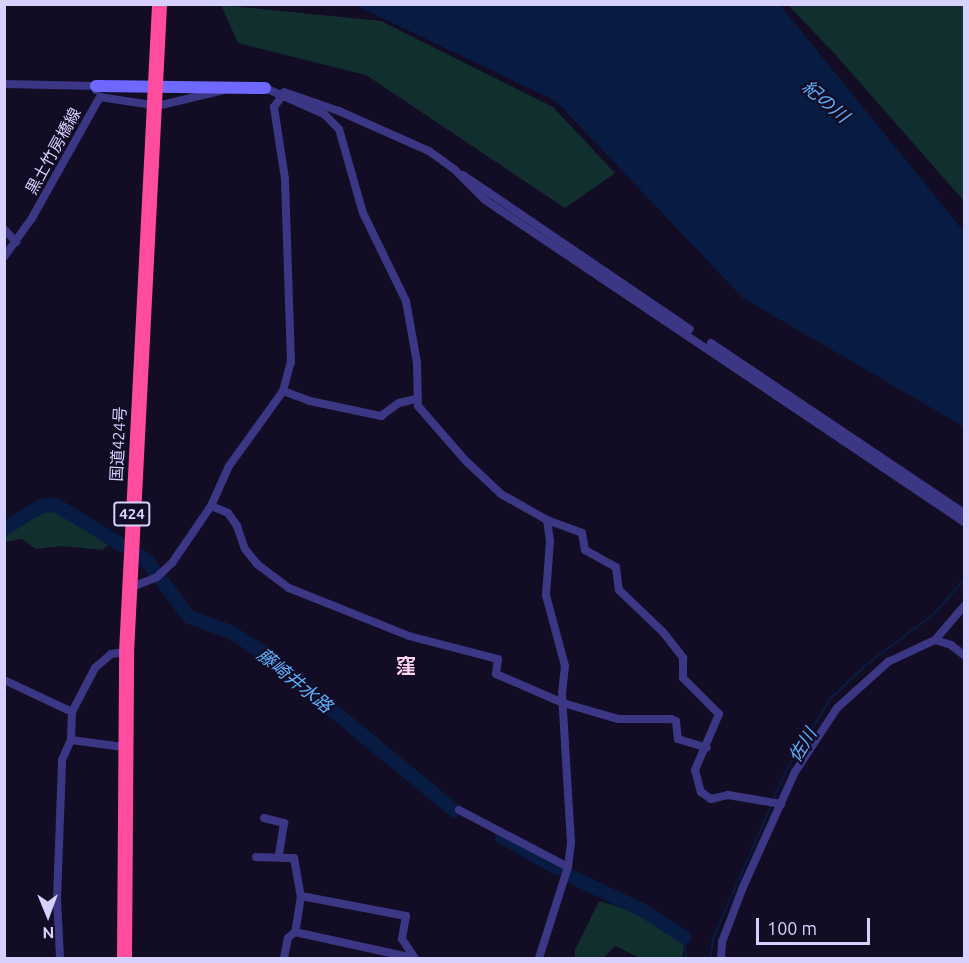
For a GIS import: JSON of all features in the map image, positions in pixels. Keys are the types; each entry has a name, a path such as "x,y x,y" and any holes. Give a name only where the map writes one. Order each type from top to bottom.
{"highway":[{"name":"国道424号","path":"124,958 126,652 159,4"}],"street":[{"path":"4,84 98,91 155,78 265,88 349,115 429,151 964,513"},
{"path":"161,105 204,98 230,86"},
{"path":"265,88 333,119 339,129 359,204 406,301 417,363 418,406 466,461 501,494 547,520 582,533 585,550 616,567 619,590 683,658 683,678 719,714 707,748 695,770 697,786 707,798 728,795 780,804"},
{"name":"黒土竹房橋線","path":"4,257 16,242 98,91 146,104"},
{"path":"129,588 159,575 211,506 229,466 283,391 291,362 285,179 274,107 282,96"},
{"path":"455,170 485,200 964,522"},
{"path":"5,228 16,242"},
{"path":"283,391 310,401 381,416 399,404 417,399"},
{"path":"211,506 228,513 237,526 245,549 257,564 289,588 409,636 498,658 496,674 563,704 618,719 671,719 676,721 681,741 707,748"},
{"path":"539,958 568,867 571,842 563,704 563,650 546,595 550,541 547,520"},
{"path":"720,958 722,942 743,887 780,804 795,772 837,708 857,686 888,662 935,640 964,606"},
{"path":"935,640 951,645 964,655"},
{"path":"60,958 57,899 62,772 65,746 71,740 72,712 95,668 111,654 126,652"},
{"path":"4,680 72,712"},
{"path":"71,740 124,747"},
{"path":"459,810 568,867"},
{"path":"264,818 284,823 279,856"},
{"path":"256,857 294,858 301,896 295,932 288,938 284,958"},
{"path":"301,896 406,916 402,939 414,958"},
{"path":"295,932 414,958"}],"green space":[{"path":"221,5 381,21 553,107 615,173 565,208 366,75 238,43"},
{"path":"788,5 964,5 964,201 833,52"},
{"path":"53,509 61,511 112,542 102,550 63,546 36,549 22,539 5,542 5,535 40,511"},
{"path":"599,901 640,913 679,936 684,946 682,958 640,958 615,946 603,958 575,958 575,950"}],"water":[{"name":"紀の川","path":"355,5 780,5 964,232 964,427 743,298 556,101"}],"waterway":[{"name":"藤崎井水路","path":"4,529 41,506 56,505 122,545"},
{"name":"藤崎井水路","path":"138,555 148,562 189,617 231,632 262,652 454,810"},
{"name":"佐川","path":"773,800 787,769 831,698 866,665 934,614 964,580"},
{"name":"佐川","path":"710,958 714,936 771,806"},
{"name":"藤崎井水路","path":"502,837 558,869"},
{"name":"藤崎井水路","path":"570,876 644,911 684,937"},
{"path":"684,937 686,958"}],"district":[{"name":"窪","path":"406,665"}]}
